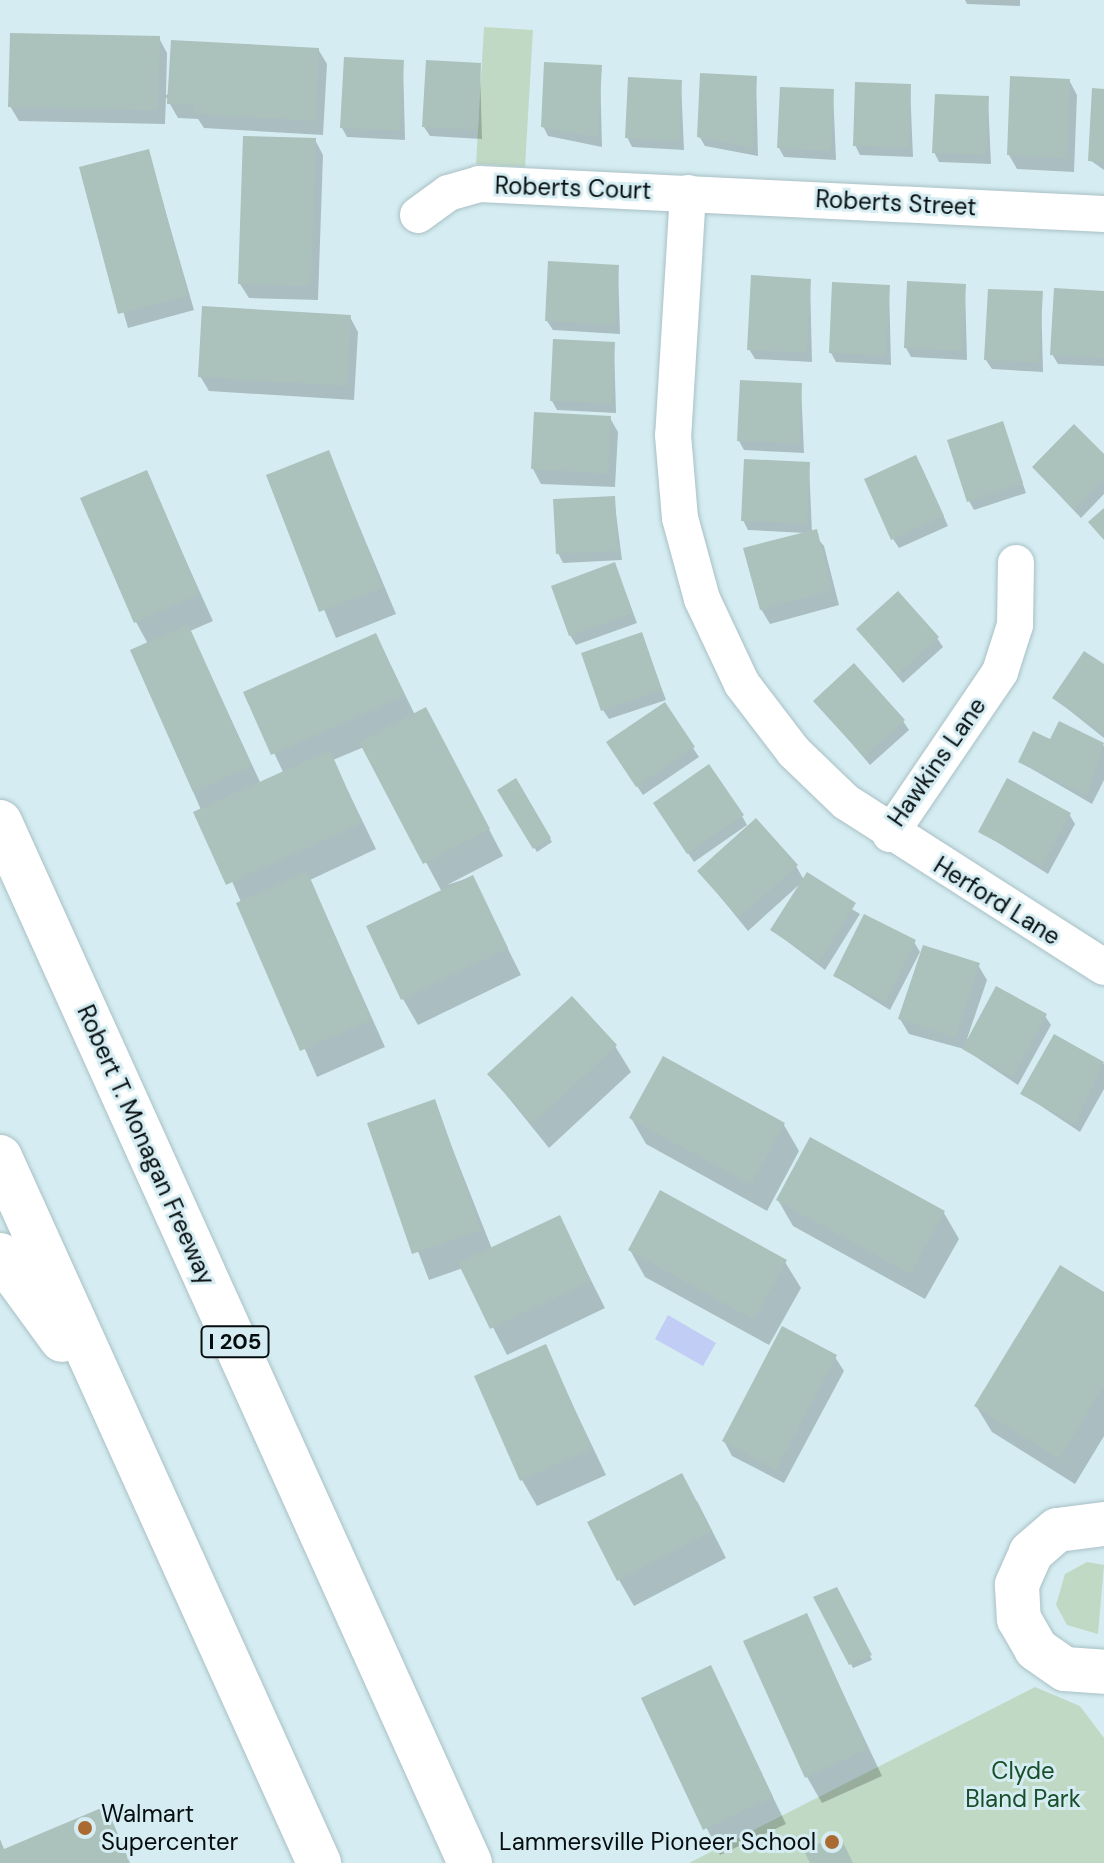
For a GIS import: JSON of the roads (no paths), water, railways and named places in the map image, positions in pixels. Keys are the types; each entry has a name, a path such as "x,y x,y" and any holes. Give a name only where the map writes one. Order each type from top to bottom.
{"main road":[{"name":"Robert T. Monagan Freeway","path":"0,822 470,1863"},
{"path":"0,1157 319,1863"},
{"path":"0,1255 116,1415"},
{"path":"1104,1524 1057,1530 1031,1553 1017,1585 1019,1619 1036,1649 1065,1669 1104,1672"}],"street":[{"name":"Roberts Court","path":"418,215 448,193 479,184 688,193"},
{"name":"Roberts Street","path":"688,193 1104,214"},
{"name":"Hawkins Lane","path":"688,193 673,435 680,518 702,599 742,684 794,752 890,834 1000,672 1015,625 1016,563"},
{"name":"Herford Lane","path":"890,834 1104,967"}],"water":[{"path":"668,1315 716,1343 703,1366 655,1339"}],"place":[{"name":"Walmart Supercenter","path":"85,1828"},
{"name":"Lammersville Pioneer School","path":"832,1842"}],"park label":[{"name":"Clyde Bland Park","path":"1023,1785"}]}
